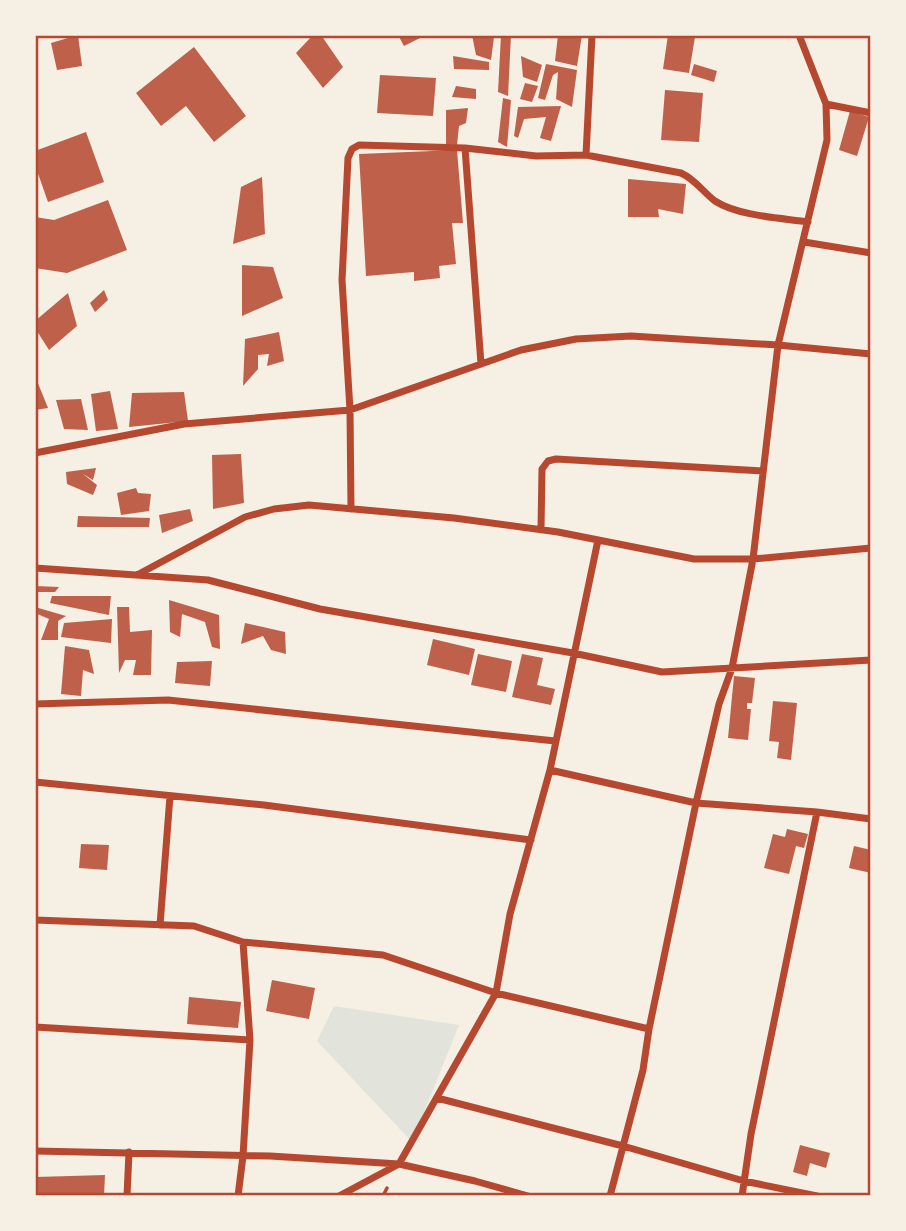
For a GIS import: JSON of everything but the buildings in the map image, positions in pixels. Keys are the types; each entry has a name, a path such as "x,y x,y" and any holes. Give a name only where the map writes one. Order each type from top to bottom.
{"street":[{"path":"586,155 592,35"},
{"path":"610,1196 643,1070 696,803 719,704 732,667 753,559 778,345 827,140 827,104 799,35"},
{"path":"827,104 871,113"},
{"path":"351,509 350,410 342,280 348,158 352,149 359,145 465,148 536,156 586,155 681,173 692,178 715,201 736,210 808,222"},
{"path":"465,148 481,363"},
{"path":"804,242 871,253"},
{"path":"35,453 184,424 350,410 521,350 576,339 631,336 871,354"},
{"path":"541,530 542,470 548,461 555,459 763,471"},
{"path":"137,575 245,517 274,509 309,505 454,518 541,530 694,559 753,559 871,548"},
{"path":"339,1196 399,1164 496,993 510,914 550,770 598,540"},
{"path":"35,568 208,580 320,609 662,671 871,660"},
{"path":"35,704 168,700 555,741"},
{"path":"550,770 696,803 871,819"},
{"path":"35,782 264,805 531,840"},
{"path":"160,925 170,796"},
{"path":"742,1196 754,1120 817,812"},
{"path":"35,920 194,926 243,942 383,954 496,993 649,1029"},
{"path":"238,1196 250,1040 243,942"},
{"path":"35,1027 250,1040"},
{"path":"437,1098 623,1146 744,1181 817,1196"},
{"path":"35,1151 243,1156 399,1164 528,1196"},
{"path":"127,1196 129,1152"}],"shaded area":[{"path":"334,1006 459,1025 412,1142 317,1041"}]}
